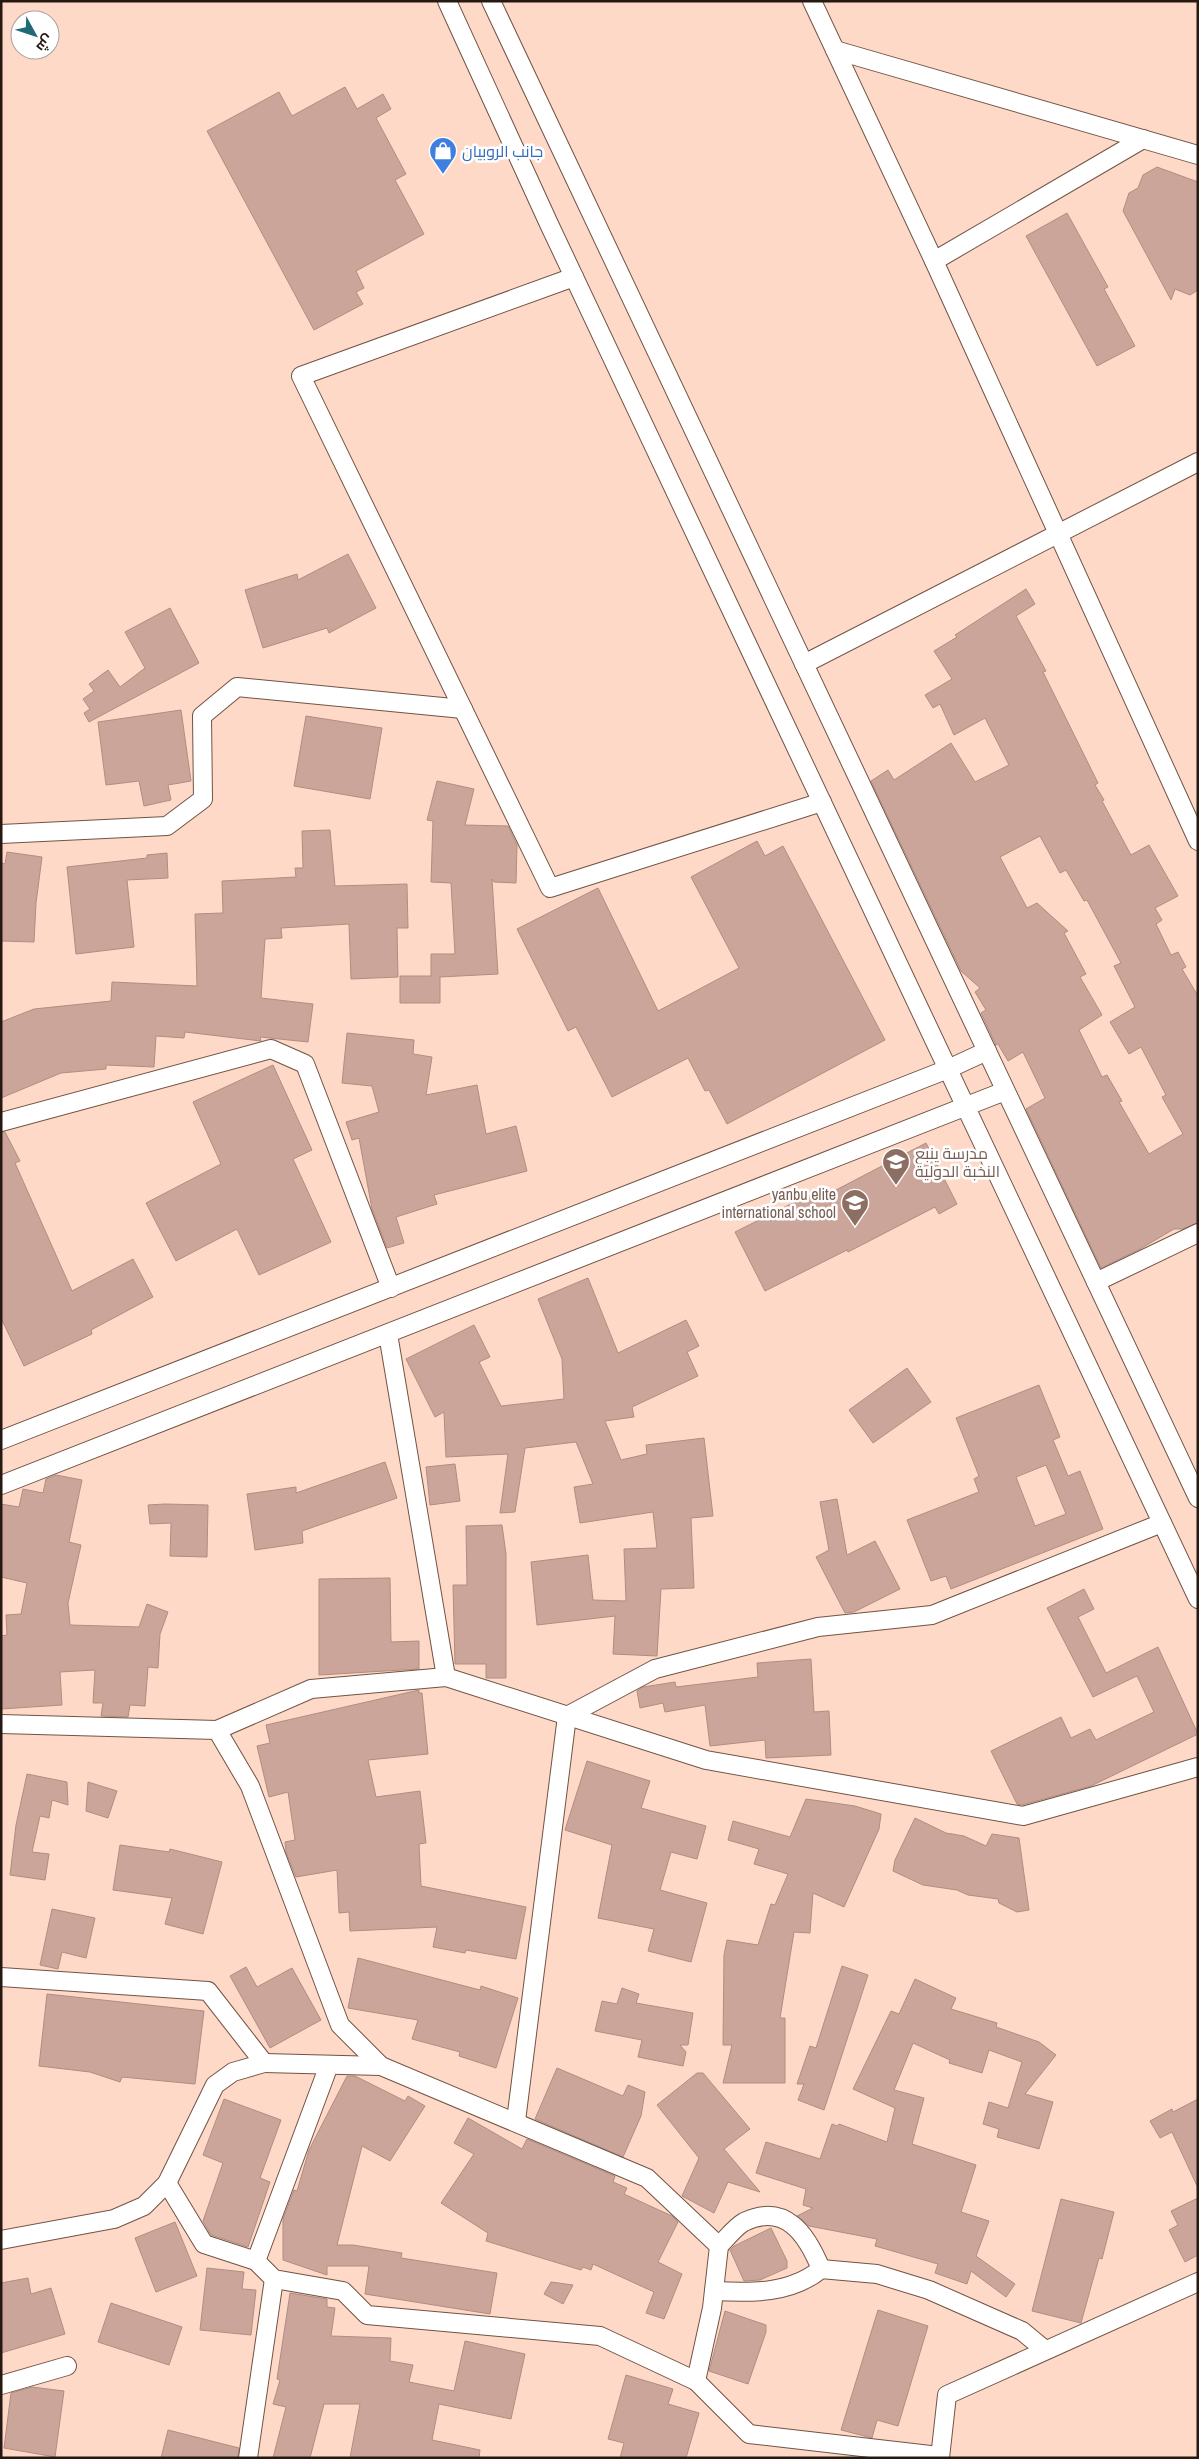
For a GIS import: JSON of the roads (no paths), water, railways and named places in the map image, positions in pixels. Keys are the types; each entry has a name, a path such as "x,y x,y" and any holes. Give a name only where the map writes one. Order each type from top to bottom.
{"street":[{"path":"447,1 574,277 1198,1599"},
{"path":"491,1 1198,1498"},
{"path":"812,1 934,261 1057,535 1198,841"},
{"path":"835,50 1198,156"},
{"path":"934,261 1143,139"},
{"path":"574,277 301,376 550,888 822,802"},
{"path":"804,664 1198,462"},
{"path":"1,834 167,826 203,799 202,716 237,687 463,709"},
{"path":"1,1122 271,1049 305,1064 391,1288"},
{"path":"1,1440 948,1069 987,1051"},
{"path":"1,1485 1006,1091"},
{"path":"1096,1282 1198,1233"},
{"path":"388,1334 446,1677"},
{"path":"568,1716 655,1669 818,1627 932,1615 1162,1523"},
{"path":"1,1724 217,1730 312,1689 446,1677 706,1760 1023,1816 1198,1767"},
{"path":"516,2121 568,1716"},
{"path":"217,1730 250,1786 340,2025 381,2066"},
{"path":"1,1977 208,1991 264,2064"},
{"path":"1,2240 114,2219 144,2206 167,2183 215,2085 233,2072 264,2064 381,2066 516,2121 647,2178 719,2246"},
{"path":"256,2261 329,2065"},
{"path":"167,2183 204,2244 256,2261 274,2279 343,2291 367,2315 600,2336 696,2381 749,2434 940,2457 947,2394 1198,2282"},
{"path":"696,2381 714,2291 719,2246 743,2223 766,2216 782,2218 794,2224 804,2235 821,2269"},
{"path":"714,2291 755,2294 807,2280 821,2269 877,2274 929,2290 1022,2330 1045,2350"},
{"path":"248,2458 274,2279"},
{"path":"1,2385 68,2366"}],"place":[{"name":"جانب الروبيان","path":"443,175"},
{"name":"مدرسة ينبع النخبة الدولية","path":"896,1186"},
{"name":"yanbu elite international school","path":"855,1227"}]}
